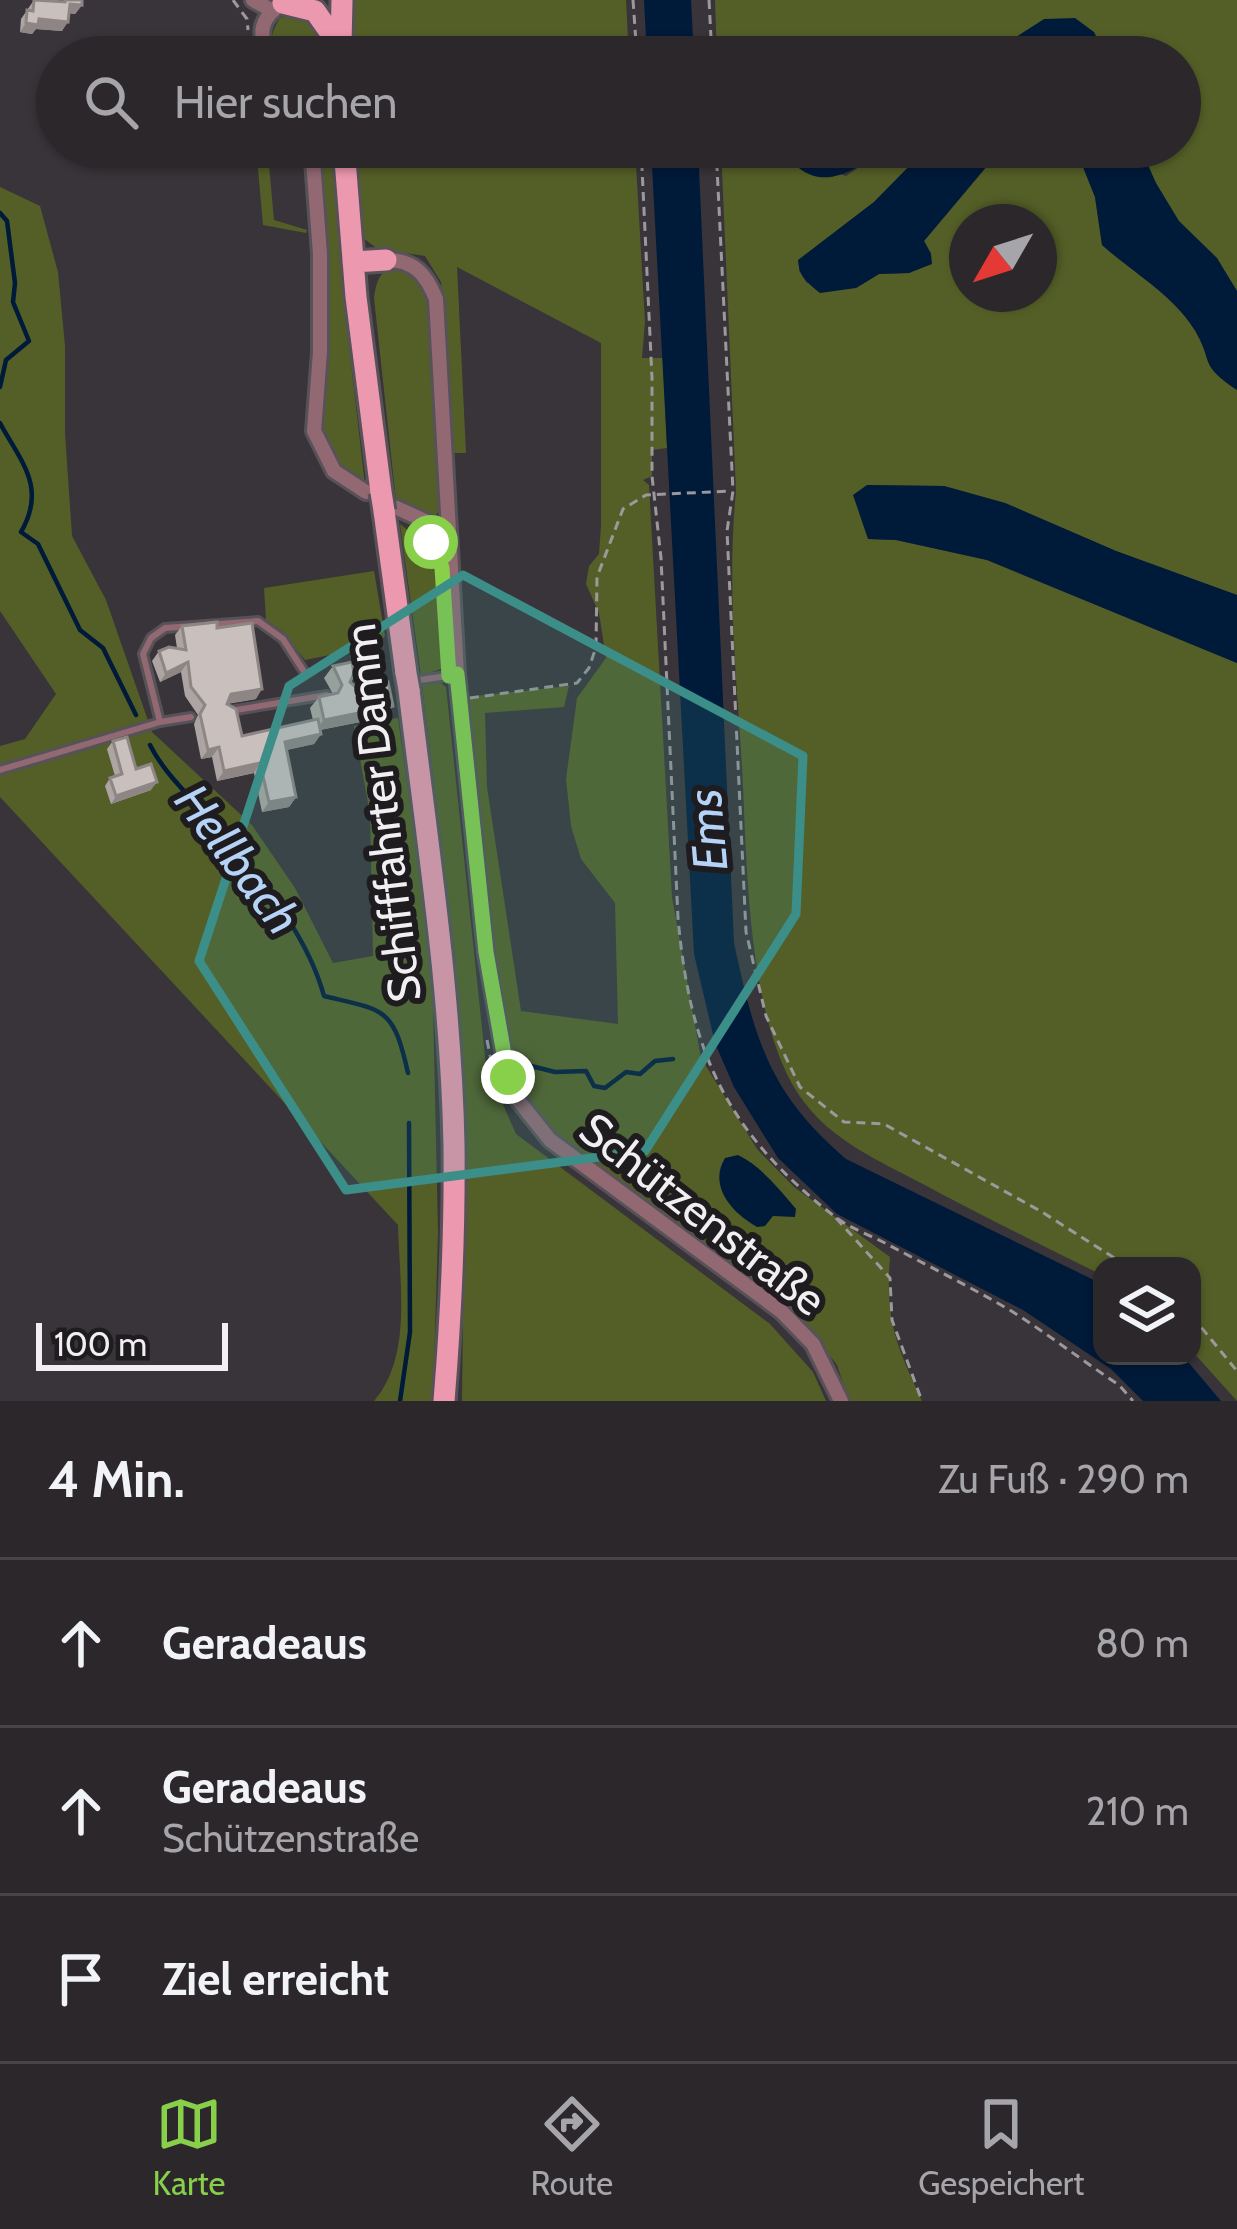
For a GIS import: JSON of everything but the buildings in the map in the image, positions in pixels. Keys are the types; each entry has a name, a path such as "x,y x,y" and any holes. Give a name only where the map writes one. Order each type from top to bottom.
{"main road":[{"path":"342,0 342,36"},
{"path":"280,4 315,11 331,36"},
{"name":"Schifffahrter Damm","path":"346,168 403,682 441,956 454,1142 444,1401"},
{"path":"353,262 386,260"}],"street":[{"path":"253,0 280,4"},
{"path":"260,36 262,23 280,4"},
{"path":"314,168 320,254 314,430 334,471 382,501 448,532"},
{"name":"Schützenstraße","path":"386,260 401,260 418,268 436,298 457,674 486,952 502,1052 518,1100 550,1140 781,1311 814,1344 841,1401"}],"lane":[{"path":"160,722 143,654 151,638 165,628 258,621 284,639 303,670"},
{"path":"403,682 457,674"},
{"path":"227,711 327,694"},
{"path":"0,770 191,717"}],"path":[{"path":"233,0 247,20 249,36"},
{"path":"633,0 636,36"},
{"path":"709,0 711,36"},
{"path":"642,168 678,918 693,1018 716,1082 744,1130 783,1172 836,1217 1012,1312 1119,1385 1133,1401"},
{"path":"717,168 731,491 727,531 746,932 766,1016 800,1087 844,1122 884,1124 1042,1211 1113,1257"},
{"path":"460,698 577,683 589,668 596,647 597,577 623,509 656,494 731,491"},
{"path":"487,1042 489,1065 501,1084"},
{"path":"836,1217 890,1278 892,1320 922,1401"},
{"path":"1201,1327 1237,1371"}],"highlighted area":[{"path":"463,575 803,756 796,914 645,1151 346,1190 199,961 289,686"}],"green space":[{"path":"354,0 626,0 628,36 354,36"},
{"path":"715,0 1237,0 1237,291 1174,215 1149,168 1201,168 1201,36 1085,36 1061,28 1027,36 716,36"},
{"path":"300,12 327,36 273,36 280,18"},
{"path":"258,168 269,168 274,220 307,230 263,225"},
{"path":"320,168 335,168 365,485 336,464 320,428 324,221"},
{"path":"358,168 636,168 645,322 642,358 663,358 667,448 652,450 652,476 643,480 649,485 672,897 701,1058 757,1149 794,1187 890,1257 894,1332 922,1401 849,1401 837,1365 801,1319 552,1133 524,1098 506,1051 466,697 569,686 564,707 485,713 487,787 521,1011 618,1024 615,903 581,859 571,826 566,779 577,698 606,658 599,613 586,584 589,566 599,554 601,526 601,343 457,267 466,453 452,453 441,282 425,256 378,249 363,238"},
{"path":"722,168 823,168 846,176 858,168 907,168 874,202 799,260 799,271 807,283 856,288 879,274 910,273 931,253 924,241 949,211 949,312 1057,312 1057,204 955,204 985,168 1083,168 1095,197 1102,245 1175,305 1194,329 1211,368 1237,390 1237,595 1116,551 1005,503 944,486 867,485 869,539 896,540 987,560 1237,663 1237,1401 1201,1361 1201,1257 1093,1257 1093,1271 859,1149 804,1102 785,1070 771,1030 753,940 733,628 736,491"},
{"path":"0,187 40,206 58,272 72,536 106,600 152,732 252,825 295,888 333,963 373,956 370,814 354,726 398,718 432,960 438,1232 433,1401 374,1401 386,1383 399,1340 398,1225 0,797 0,746 25,739 56,694 0,611"},
{"path":"403,266 428,289 440,500 435,516 422,515 396,501 374,298 381,275"},
{"path":"400,524 429,547 434,563 446,667 421,676"},
{"path":"374,571 385,636 375,646 305,660 282,631 266,620 264,588"},
{"path":"422,685 446,687 486,1066 516,1134 770,1324 813,1372 826,1401 462,1401 465,1132 455,957"}],"water":[{"path":"644,0 691,0 693,36 646,36"},
{"path":"1075,18 1096,36 1017,36 1044,19"},
{"name":"Ems","path":"652,168 699,168 734,943 758,1037 799,1111 846,1159 1093,1280 1093,1357 1023,1310 837,1214 778,1158 734,1087 715,1043 694,954"},
{"path":"800,168 856,168 833,177"},
{"path":"907,168 985,168 955,204 949,204 949,211 924,241 932,264 909,273 879,274 856,288 820,293 802,275 798,260 874,202"},
{"path":"1083,168 1149,168 1179,221 1217,258 1237,291 1237,390 1211,368 1194,329 1175,305 1102,245 1095,197"},
{"path":"867,485 944,486 1005,503 1116,551 1237,595 1237,663 987,560 896,540 868,539 853,495"},
{"path":"738,1155 777,1186 796,1209 795,1217 773,1216 765,1226 757,1227 731,1206 721,1188 720,1168 725,1158"},
{"path":"1105,1365 1191,1365 1221,1401 1143,1401"}],"waterway":[{"name":"Hellbach","path":"0,213 7,221 13,302 29,341 6,360 0,387"},
{"name":"Hellbach","path":"0,423 31,488 32,501 21,532 38,544 80,630 103,648 136,715"},
{"name":"Hellbach","path":"150,745 278,905 305,949 324,996 384,1015 397,1035 408,1073"},
{"name":"Hellbach","path":"527,1065 555,1072 586,1071 594,1086 605,1088 626,1072 640,1074 655,1061 673,1059"},
{"path":"400,1401 410,1332 409,1123"}],"route":[{"path":"431,542 442,568 449,676 457,674 486,952 508,1077"}]}
